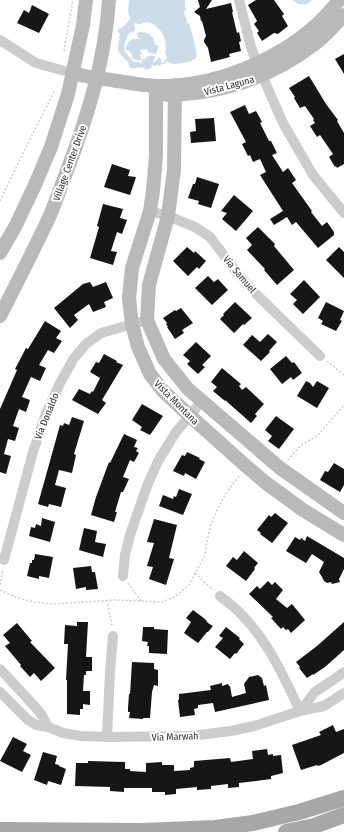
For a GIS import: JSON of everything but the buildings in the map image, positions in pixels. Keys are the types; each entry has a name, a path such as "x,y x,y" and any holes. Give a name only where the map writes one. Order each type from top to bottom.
{"main road":[{"path":"0,830 142,831 215,828 253,823 299,812 344,798"},
{"path":"286,832 314,826 344,815"}],"street":[{"path":"0,253 15,227 52,147 68,94 83,25 86,0"},
{"name":"Village Center Drive","path":"0,316 47,222 79,140 104,43 109,0"},
{"path":"239,0 251,47 259,70 283,123 313,175 344,213"},
{"name":"Vista Laguna","path":"72,73 142,85 156,90 210,91 241,83 259,70 287,63 316,42 341,7"},
{"path":"0,40 36,63 72,73"},
{"name":"Vista Montana","path":"156,90 156,155 153,191 150,211 132,268 129,298 132,324 138,347 150,374 163,390 190,416 266,483 289,500 344,535"},
{"name":"Vista Montana","path":"175,90 174,170 168,216 149,285 147,320 164,358 188,389 280,468 344,513"},
{"name":"Via Samuel","path":"150,211 168,216 194,227 210,237 252,290 320,356"},
{"name":"Via Donaldo","path":"4,560 33,452 45,416 60,383 74,358 86,344 101,333 147,320"},
{"path":"123,576 130,535 147,486 158,461 176,432 202,401"},
{"path":"220,596 241,614 263,641 280,668 300,711 315,692 344,672"},
{"path":"107,737 113,636"},
{"path":"0,669 38,710 48,727"},
{"name":"Via Marwah","path":"0,692 28,720 36,725 48,727 63,733 81,736 107,737 191,736 231,731 254,726 300,711 324,706 344,693"}],"path":[{"path":"64,51 73,0"},
{"path":"0,201 55,90"},
{"path":"320,356 344,375"},
{"path":"280,468 301,445 317,436 344,405"},
{"path":"0,590 15,597 34,602 53,604 107,600 162,602 176,596 189,585 204,557 210,527 217,510 227,492 246,466"},
{"path":"0,585 4,560"},
{"path":"195,573 220,596"},
{"path":"123,576 141,601"},
{"path":"107,600 113,636"}],"water":[{"path":"129,0 185,0 185,17 187,23 189,23 194,40 197,54 195,59 190,62 175,64 167,61 165,64 161,64 160,66 152,65 152,68 143,70 145,68 144,67 130,68 128,62 118,50 120,34 118,32 118,28 123,27 130,19 128,11","holes":["134,23 151,23 159,29 163,35 167,58 164,63 161,63 160,58 153,63 155,56 151,55 146,56 141,64 139,62 134,62 131,60 132,57 130,59 124,51 126,50 124,49 124,44 127,35 128,36 130,32 131,33 135,30"]},
{"path":"293,0 312,0 308,3 302,4"},
{"path":"139,32 147,33 153,37 155,45 158,45 158,48 156,54 149,53 146,49 140,50 140,52 142,52 140,55 142,59 138,61 135,59 134,60 128,50 126,51 126,47 132,39 139,39 138,34 136,34"}]}
